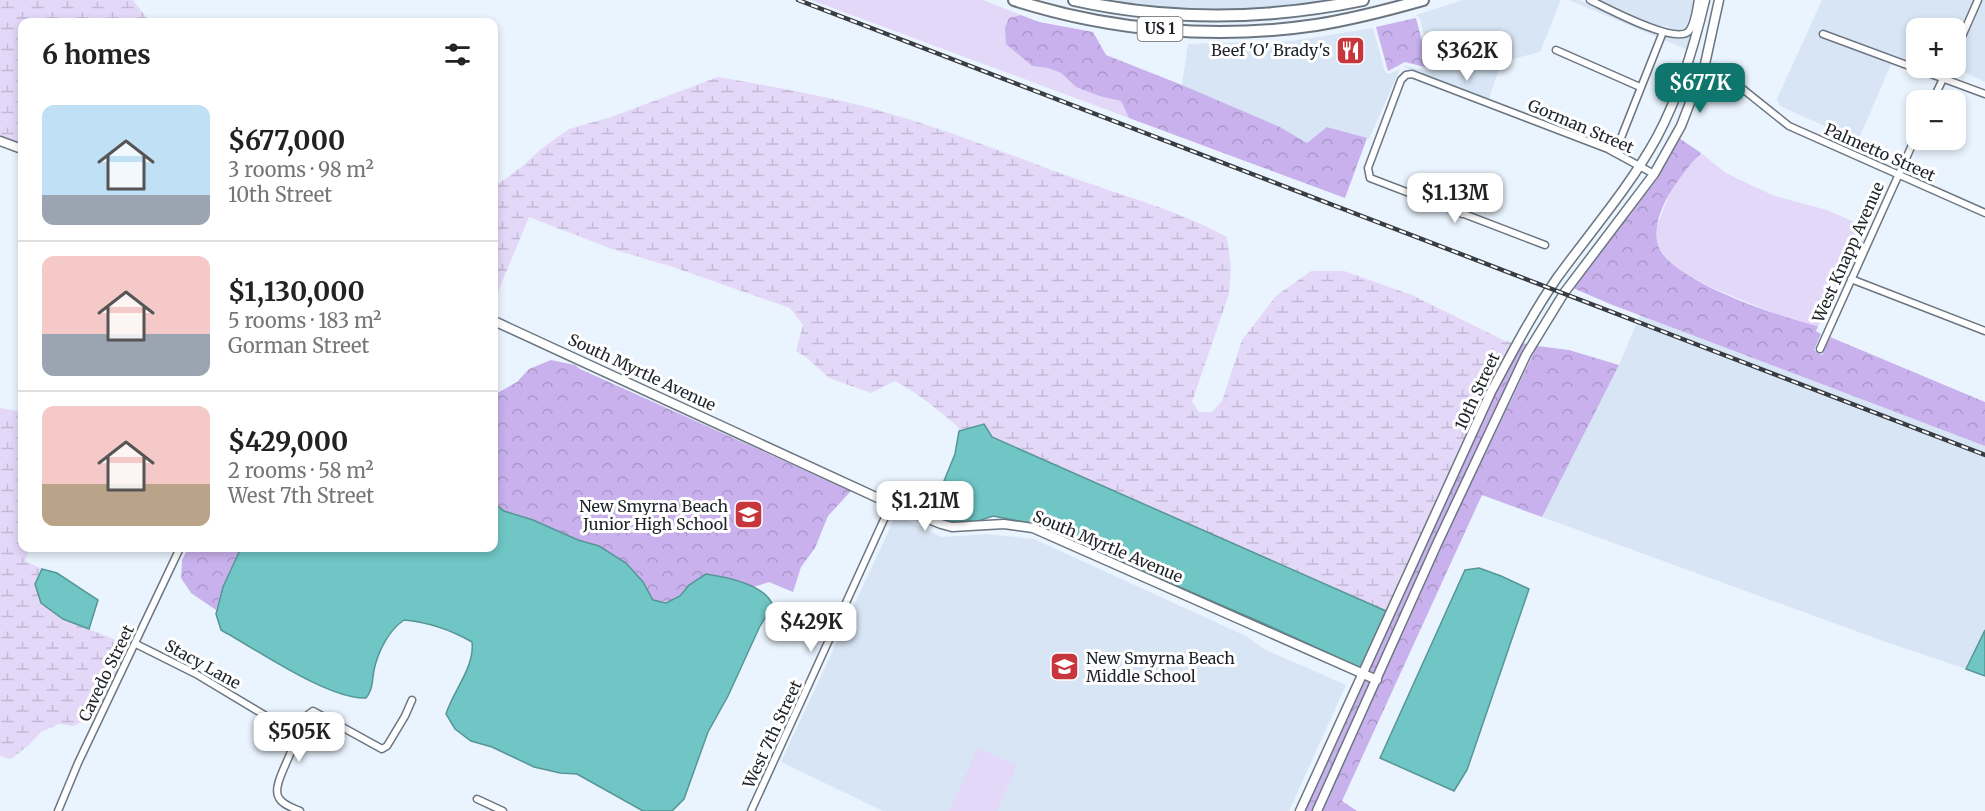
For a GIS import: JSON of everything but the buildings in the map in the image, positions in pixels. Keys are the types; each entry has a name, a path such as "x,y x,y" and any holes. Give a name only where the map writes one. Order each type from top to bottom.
{"main road":[{"name":"US 1","path":"1014,0 1103,22 1185,31 1265,31 1318,25 1373,14 1423,0"},
{"name":"US 1","path":"1074,0 1108,7 1189,15 1263,15 1316,9 1363,0"}],"street":[{"path":"1590,0 1663,32 1677,35 1687,32 1691,27 1698,0"},
{"name":"10th Street","path":"1300,811 1491,392 1531,318 1622,193 1657,137 1693,51 1705,0"},
{"name":"10th Street","path":"1317,811 1526,355 1584,267 1654,174 1681,126 1698,84 1719,0"},
{"path":"1966,27 1978,0"},
{"path":"1103,22 1108,7"},
{"path":"1316,9 1318,25"},
{"path":"1263,15 1265,31"},
{"path":"1615,153 1663,32"},
{"path":"1823,34 1985,94"},
{"path":"1556,50 1640,87"},
{"name":"Gorman Street","path":"1545,245 1370,178 1368,168 1401,80 1406,75 1412,74 1615,153 1654,174"},
{"name":"Palmetto Street","path":"1724,74 1789,126 1985,213"},
{"path":"1938,90 1943,79"},
{"path":"0,141 18,148"},
{"name":"West Knapp Avenue","path":"1820,349 1910,150"},
{"path":"1462,214 1477,180"},
{"path":"1572,259 1584,267"},
{"path":"1851,279 1985,331"},
{"path":"1531,318 1545,323"},
{"name":"South Myrtle Avenue","path":"498,323 891,504 952,527 1004,524 1033,528 1377,680"},
{"name":"West 7th Street","path":"751,811 891,504"},
{"name":"Cavedo Street","path":"58,811 78,763 178,552"},
{"name":"Stacy Lane","path":"136,644 196,674 296,734"},
{"path":"300,811 281,801 277,796 277,787 295,744 296,734 301,731 305,717 313,711 382,749 387,746 412,700"},
{"path":"477,799 503,811"}],"shaded area":[{"path":"1102,0 1340,0 1241,10 1177,8"},
{"path":"1463,0 1561,0 1540,52 1501,62 1489,99 1403,67 1432,70 1420,18 1416,15"},
{"path":"1569,0 1580,0 1657,35 1678,39 1685,38 1693,32 1688,50"},
{"path":"1600,0 1694,0 1687,25 1684,29 1677,31 1666,26 1658,27"},
{"path":"1822,0 1974,0 1966,18 1906,18 1906,61 1820,29 1818,36 1891,64 1858,141 1780,106 1777,99"},
{"path":"1985,0 1985,82 1966,73 1966,38"},
{"path":"1373,28 1385,72 1389,74 1400,69 1369,139 1328,127 1307,143 1280,127 1182,85 1188,44 1292,41"},
{"path":"1640,315 1985,446 1985,630 1966,669 1542,517 1619,365"},
{"path":"984,424 992,437 1386,611 1361,668 1034,524 993,516 975,522 952,523 930,515 955,454 959,431"},
{"path":"498,506 504,511 599,546 626,563 643,582 653,600 666,603 680,596 689,585 706,574 724,577 754,587 769,598 773,606 760,626 728,696 708,732 684,799 672,811 643,811 577,774 534,767 492,747 471,741 455,729 446,714 467,670 472,642 447,630 404,620 389,636 381,649 371,689 366,698 351,696 333,691 293,672 221,630 216,614 223,587 239,552 498,552"},
{"name":"New Smyrna Beach Middle School","path":"896,515 942,537 986,534 1034,539 1246,636 1264,649 1346,685 1289,811 883,811 781,762"},
{"path":"1479,568 1529,589 1467,770 1454,791 1380,758 1465,570"},
{"path":"42,569 57,573 98,600 89,629 63,619 41,603 35,584"},
{"path":"1985,630 1985,676 1966,669"}],"green space":[{"path":"0,0 133,0 147,18 18,18 18,148 0,141"},
{"path":"811,0 983,0 1021,15 1009,18 1006,44 1032,66 1048,68 1061,73 1076,87 1121,101 1129,118"},
{"path":"1021,15 1039,22 1093,32 1106,55 1280,127 1307,143 1327,127 1367,138 1345,198 1129,118 1121,101 1076,87 1061,73 1048,68 1032,66 1006,44 1005,28 1009,18"},
{"path":"1416,18 1429,68 1405,62 1388,71 1376,27"},
{"path":"718,77 825,97 913,120 1156,206 1210,228 1227,237 1231,268 1229,294 1192,402 1199,412 1212,412 1222,401 1242,340 1276,296 1311,271 1344,271 1412,295 1505,341 1512,342 1487,390 1386,611 992,437 984,424 959,431 959,428 936,409 895,381 871,393 829,378 796,351 803,325 790,308 673,267 612,249 529,217 498,291 498,184 569,129 611,117"},
{"path":"1679,138 1701,153 1676,183 1658,220 1656,233 1658,245 1667,258 1683,272 1729,296 1818,326 1816,331 1821,334 1814,350 1822,355 1830,337 1985,402 1985,446 1573,288 1657,179"},
{"path":"1701,153 1726,173 1772,195 1827,210 1852,221 1864,239 1845,281 1818,326 1793,321 1708,286 1675,268 1658,247 1656,228 1674,183"},
{"path":"1521,343 1527,344 1375,674 1369,671 1495,394"},
{"path":"1537,346 1569,350 1619,365 1542,517 1482,495 1342,801 1357,811 1322,811 1441,546"},
{"path":"551,360 575,365 851,491 828,516 815,548 801,567 793,592 769,582 754,587 689,585 674,600 653,600 643,582 626,563 599,546 504,511 498,506 498,393 517,382 529,369"},
{"path":"0,408 18,411 18,552 28,552 25,561 42,569 35,584 63,619 116,640 127,652 124,676 108,703 94,716 73,726 59,724 41,732 11,759 0,756"},
{"path":"186,552 239,552 223,587 216,610 191,593 181,578 182,560"},
{"path":"1366,679 1371,681 1312,811 1305,811"},
{"path":"978,748 1017,766 997,811 949,811"}],"railway":[{"path":"798,0 1985,455"}],"place":[{"name":"Beef 'O' Brady's","path":"1351,50"},
{"name":"New Smyrna Beach Junior High School","path":"749,515"},
{"name":"New Smyrna Beach Middle School","path":"1065,667"}]}
